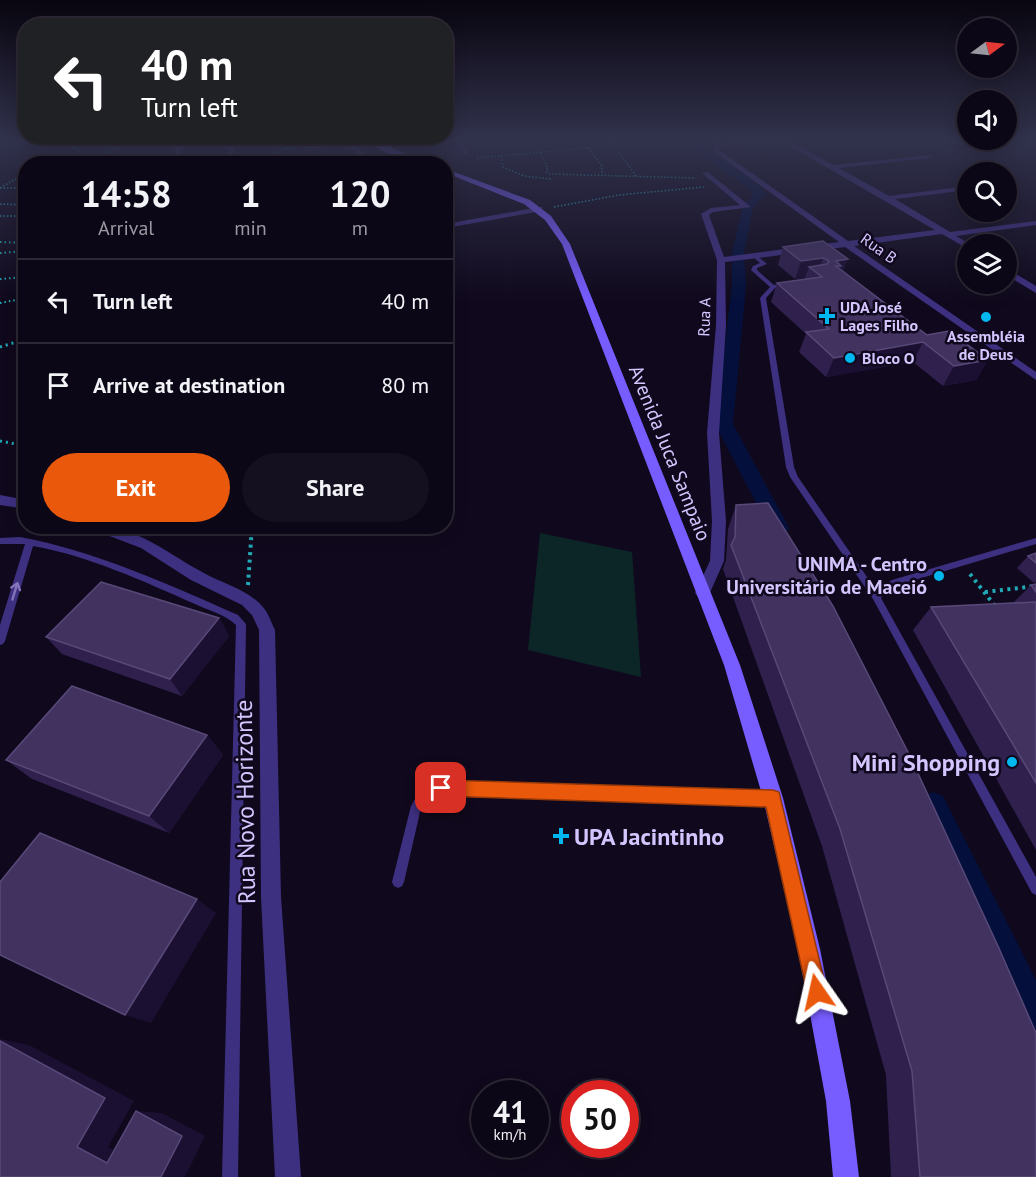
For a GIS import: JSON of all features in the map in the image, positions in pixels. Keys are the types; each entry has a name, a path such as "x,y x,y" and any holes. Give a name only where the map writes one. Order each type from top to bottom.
{"main road":[{"name":"Avenida Juca Sampaio","path":"508,193 539,209 566,244 732,665 773,798 809,949 838,1101 846,1177"}],"street":[{"name":"Rua A","path":"703,593 717,561 719,520 713,433 725,259 713,240 706,212 746,208 747,205 733,193"},
{"name":"Rua B","path":"774,193 1036,377"},
{"path":"879,193 957,241"},
{"path":"888,198 929,193"},
{"path":"453,225 539,209"},
{"path":"725,259 1036,223"},
{"path":"1017,278 1036,290"},
{"path":"1022,281 1036,279"},
{"path":"0,500 18,504"},
{"name":"Rua Novo Horizonte","path":"118,534 146,544 189,571 247,601 258,611 267,630 271,897 288,1177"}],"lane":[{"path":"751,257 764,264 755,267 754,270 773,286"},
{"path":"795,283 773,286 763,298 791,473 876,597 1036,889"},
{"path":"0,541 16,539 30,542 151,581 235,618 241,624 230,1177"},
{"path":"876,597 895,582 1036,541"},
{"path":"0,641 30,542"},
{"path":"398,882 415,810 423,796 441,788 773,798"}],"path":[{"path":"539,209 619,195 659,193"},
{"path":"0,204 18,205"},
{"path":"0,216 18,216"},
{"path":"0,242 18,243"},
{"path":"0,253 18,252"},
{"path":"0,279 18,278"},
{"path":"0,303 18,300"},
{"path":"0,347 18,341"},
{"path":"0,441 18,444"},
{"path":"247,601 251,534"},
{"path":"960,562 996,609"},
{"path":"985,592 1036,586"}],"green space":[{"path":"540,533 632,552 641,677 528,650"}],"building":[{"path":"823,241 848,259 836,261 841,266 836,266 927,335 949,331 988,360 954,366 923,342 834,358 806,332 829,329 777,283 822,277 809,267 827,264 829,261 823,258 801,261 783,247"},
{"path":"768,503 833,606 909,754 1036,1033 1036,1177 920,1177 912,1071 840,829 731,545 735,537 736,505"},
{"path":"1036,553 1036,563 1028,556"},
{"path":"101,582 219,618 170,679 46,637"},
{"path":"1036,602 1036,783 931,607"},
{"path":"72,686 207,735 149,816 6,760"},
{"path":"40,833 197,899 125,1015 0,955 0,882"},
{"path":"0,1041 105,1098 77,1147 107,1163 136,1111 182,1136 161,1177 0,1177"}],"waterway":[{"path":"752,205 760,193"},
{"path":"748,209 738,253 739,286 724,424 779,528"},
{"path":"933,806 1036,1017"}],"place":[{"name":"UDA José Lages Filho","path":"827,316"},
{"name":"Assembléia de Deus","path":"986,317"},
{"name":"Bloco O","path":"850,358"},
{"name":"UNIMA - Centro Universitário de Maceió","path":"939,576"},
{"name":"Mini Shopping","path":"1012,762"},
{"name":"UPA Jacintinho","path":"561,836"}],"route":[{"path":"441,788 773,798 817,992"}]}
